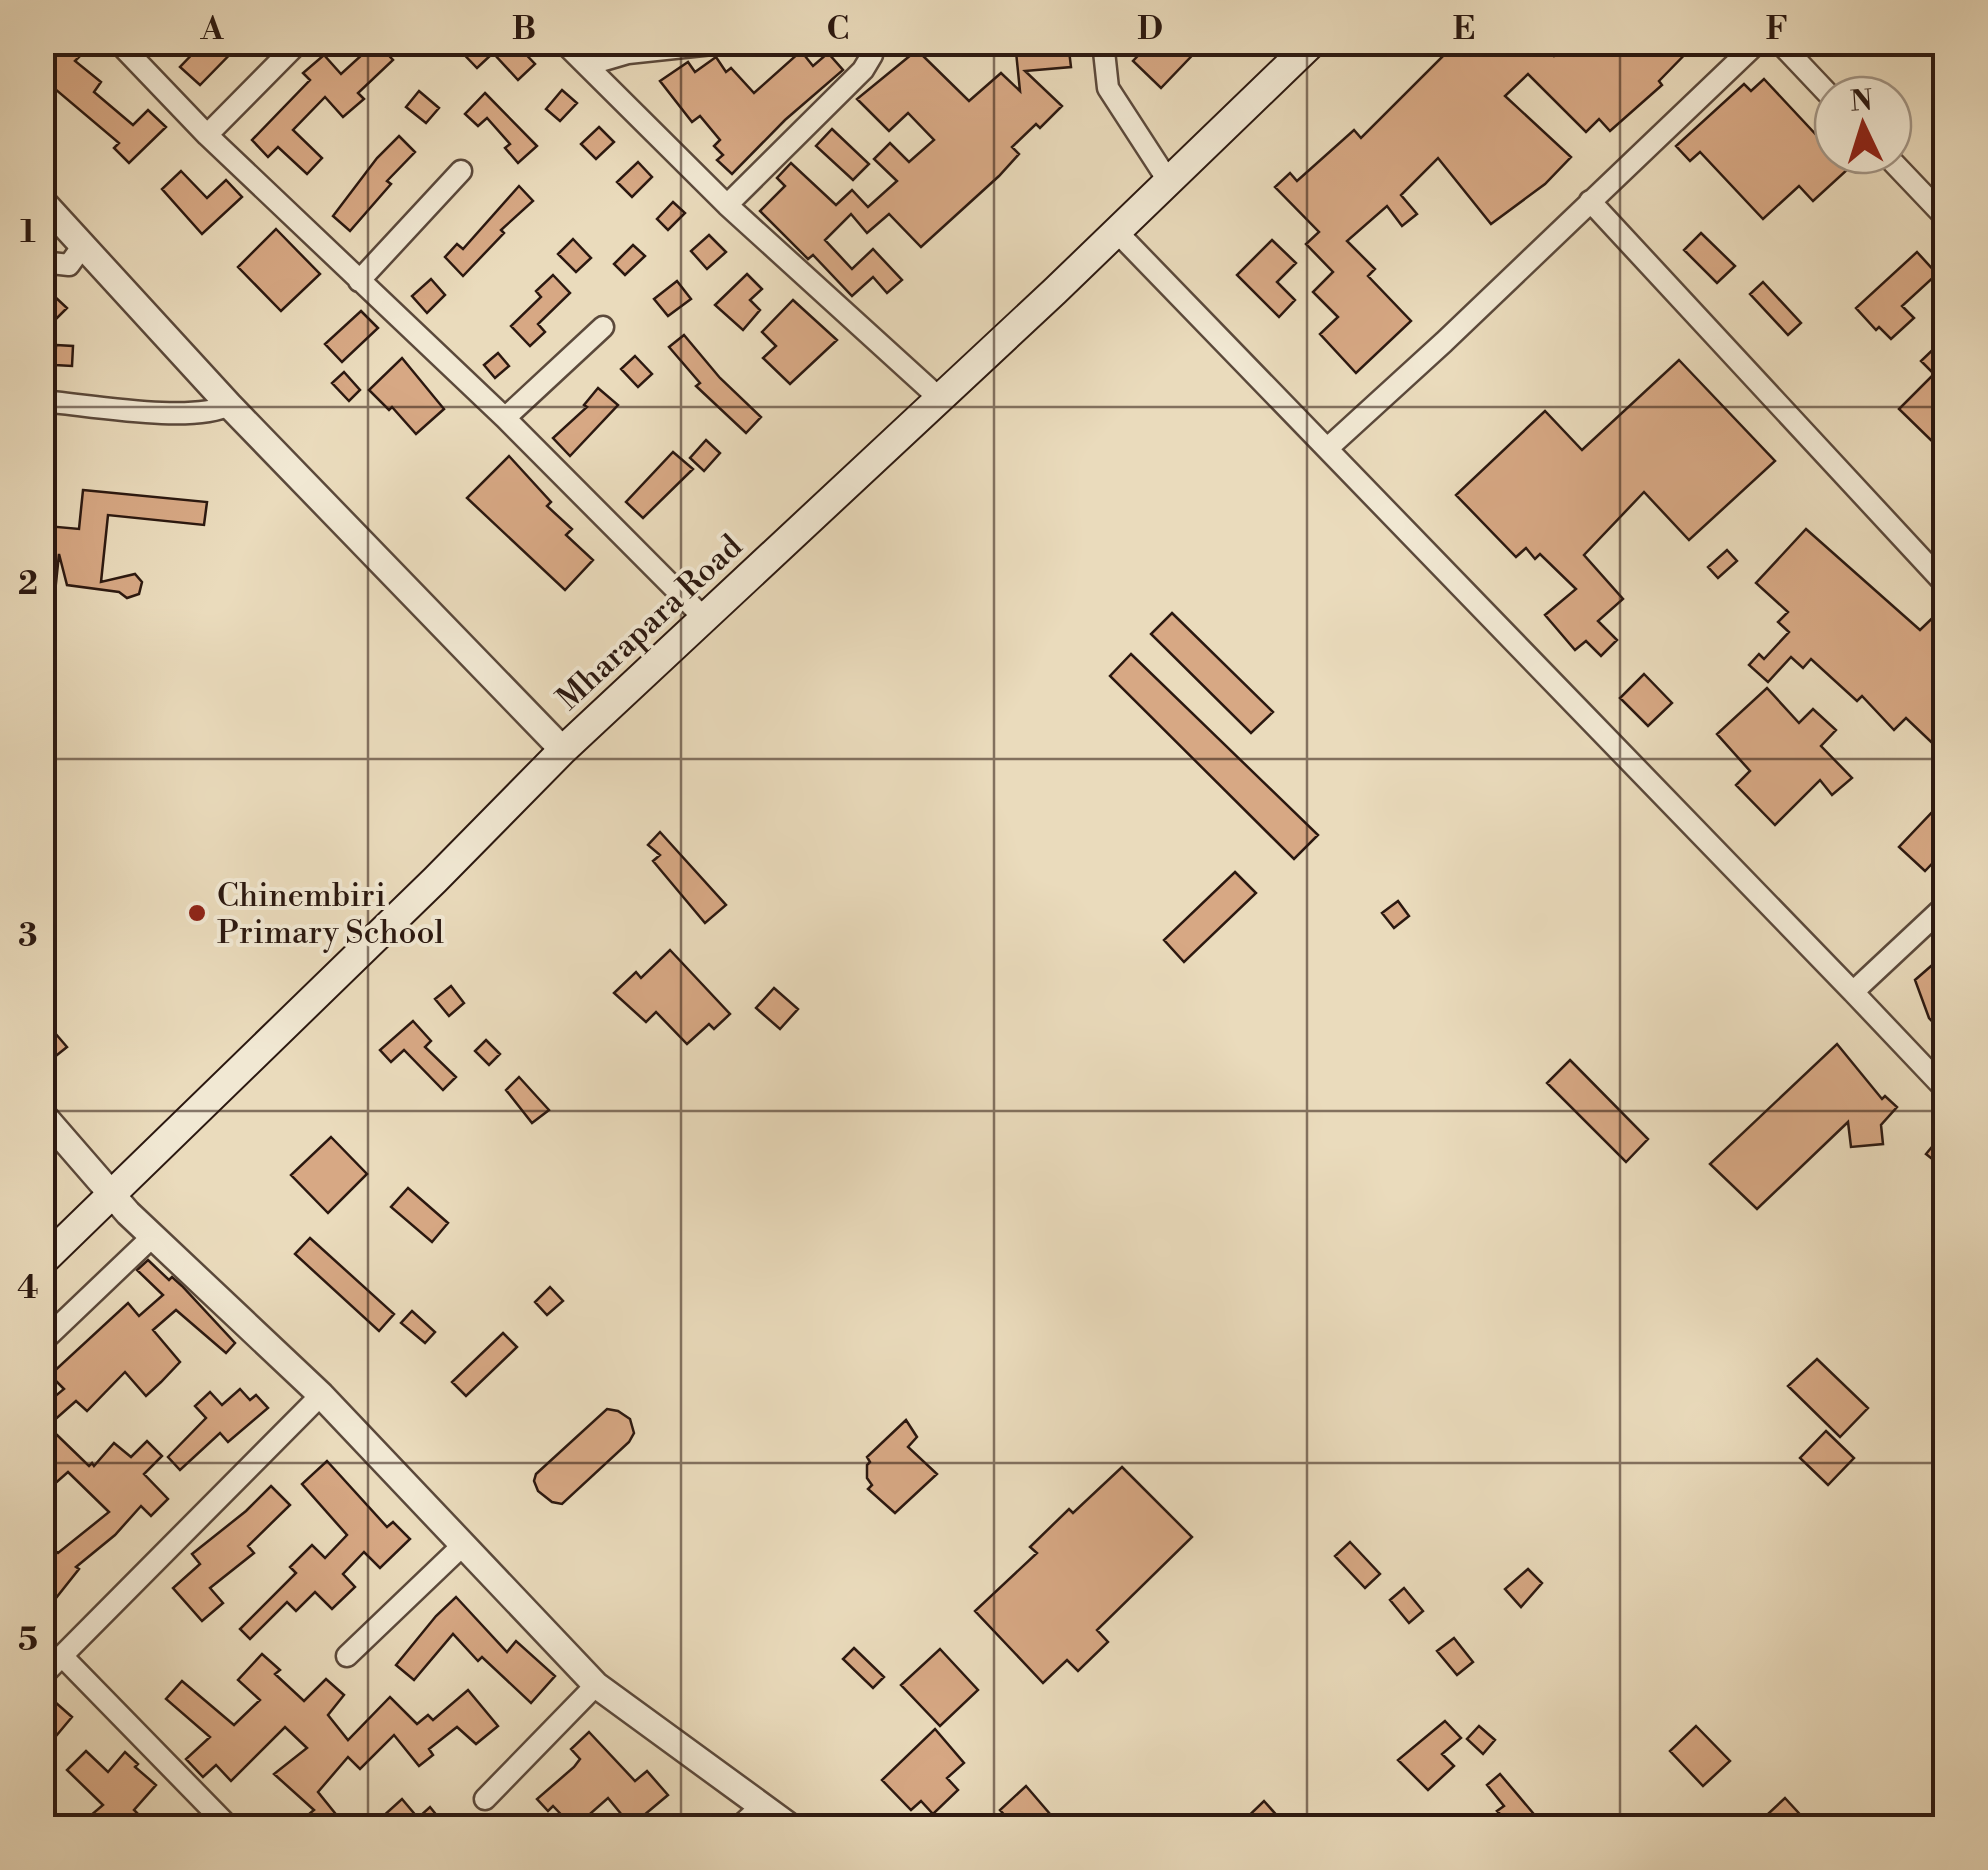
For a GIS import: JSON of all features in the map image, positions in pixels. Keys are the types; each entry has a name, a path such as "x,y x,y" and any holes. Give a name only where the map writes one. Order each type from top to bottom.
{"main road":[{"name":"Mharapara Road","path":"42,1262 435,880 563,750 1117,232 1313,42"}],"street":[{"path":"118,42 207,135 504,418 705,620"},
{"path":"207,135 299,42"},
{"path":"563,42 727,205 938,397"},
{"path":"587,65 628,53 731,42"},
{"path":"727,205 863,70 872,54 873,42"},
{"path":"1103,42 1108,88 1169,182"},
{"path":"1329,447 1758,42"},
{"path":"1779,42 1813,78"},
{"path":"358,282 462,171"},
{"path":"1905,175 1946,218"},
{"path":"42,201 229,405 563,750"},
{"path":"1590,201 1946,585"},
{"path":"1117,232 1329,447 1946,1090"},
{"path":"42,262 69,265 84,244"},
{"path":"504,418 603,327"},
{"path":"42,401 190,414 215,412 229,405"},
{"path":"1854,992 1946,905"},
{"path":"42,1114 152,1237 321,1395 596,1685 792,1828"},
{"path":"42,1342 152,1237"},
{"path":"42,1676 321,1395"},
{"path":"347,1656 462,1545"},
{"path":"62,1657 216,1823"},
{"path":"485,1799 596,1685"},
{"path":"738,1828 761,1806"}],"building":[{"path":"42,42 64,42 79,57 75,61 101,82 94,92 133,125 148,110 166,127 129,163 114,148 119,143 42,78"},
{"path":"204,42 242,42 200,85 180,67"},
{"path":"376,42 393,60 358,93 364,99 343,117 325,97 293,130 322,158 307,174 278,147 268,157 252,140 310,80 303,73 324,55 341,74"},
{"path":"452,42 514,42 535,64 518,80 493,53 477,68"},
{"path":"1024,42 1068,42 1071,67 1025,71 1062,106 1040,128 1036,124 1012,147 1019,154 999,176 921,247 889,214 867,233 851,214 825,240 852,269 873,249 902,280 887,293 873,277 852,296 813,255 808,259 760,211 785,186 777,178 791,163 836,205 852,190 868,207 897,181 874,159 890,143 909,162 934,140 908,113 889,131 857,99 917,50 969,101 1001,73 1020,91 1016,52"},
{"path":"1151,42 1205,42 1161,88 1133,61"},
{"path":"1457,42 1541,42 1554,56 1570,42 1697,42 1659,81 1662,85 1610,131 1599,119 1586,132 1528,74 1505,96 1571,157 1545,184 1491,224 1438,158 1401,195 1417,214 1402,226 1387,206 1347,241 1375,269 1368,276 1411,321 1356,373 1320,334 1338,317 1313,292 1333,272 1306,244 1319,232 1275,187 1290,173 1297,181 1354,130 1361,138"},
{"path":"801,51 813,66 828,53 843,70 785,120 732,174 717,160 723,155 714,146 720,140 700,116 692,122 660,81 688,62 695,72 716,57 726,72 731,68 754,93"},
{"path":"1764,79 1813,132 1813,175 1841,175 1813,201 1799,186 1763,219 1700,152 1690,161 1676,146 1744,84 1751,91"},
{"path":"562,90 577,103 560,121 546,109"},
{"path":"419,91 439,108 426,123 406,107"},
{"path":"485,93 537,146 518,163 505,148 510,144 487,118 478,126 465,114"},
{"path":"599,127 614,142 596,159 581,144"},
{"path":"832,129 869,164 853,180 816,146"},
{"path":"399,136 415,152 387,181 391,184 350,231 333,216"},
{"path":"638,162 652,177 632,197 617,182"},
{"path":"181,171 207,198 226,180 242,197 202,234 162,189"},
{"path":"519,186 533,201 501,230 504,233 463,276 445,257 457,244 463,249"},
{"path":"673,202 685,213 668,230 657,219"},
{"path":"276,229 320,274 281,311 238,267"},
{"path":"1701,233 1735,266 1717,283 1684,250"},
{"path":"709,235 726,252 707,269 691,251"},
{"path":"573,239 591,258 576,272 558,254"},
{"path":"1272,240 1296,263 1277,282 1295,300 1279,317 1237,275"},
{"path":"633,245 645,256 625,275 614,264"},
{"path":"1917,252 1937,274 1902,306 1914,318 1891,339 1879,327 1876,330 1856,308"},
{"path":"747,274 762,289 750,300 760,310 743,330 715,305"},
{"path":"553,275 570,293 538,324 545,332 530,346 511,326 541,297 536,291"},
{"path":"431,279 445,295 427,313 412,296"},
{"path":"677,281 691,299 668,316 654,299"},
{"path":"1763,282 1801,323 1788,335 1750,294"},
{"path":"54,296 67,308 54,321 42,310"},
{"path":"793,300 837,340 790,384 763,358 776,346 762,332"},
{"path":"361,311 378,328 342,362 325,344"},
{"path":"684,335 720,378 761,417 746,433 696,386 700,383 669,347"},
{"path":"1946,337 1946,439 1938,447 1899,409 1934,374 1921,361"},
{"path":"56,345 73,346 72,366 55,365"},
{"path":"498,353 509,366 495,378 484,365"},
{"path":"635,356 652,374 638,387 621,369"},
{"path":"402,358 444,409 416,434 392,407 389,410 369,390"},
{"path":"1679,360 1775,461 1689,540 1644,492 1584,555 1623,599 1598,621 1617,640 1601,656 1586,641 1575,650 1545,615 1576,589 1540,554 1535,559 1526,548 1516,557 1456,495 1545,411 1582,450"},
{"path":"344,372 360,390 349,401 332,383"},
{"path":"598,388 618,405 570,456 553,438 587,407 584,405"},
{"path":"706,440 720,453 704,471 690,458"},
{"path":"673,452 693,469 643,518 626,502"},
{"path":"509,456 551,502 547,506 572,529 566,535 593,560 565,590 467,498"},
{"path":"83,490 207,502 204,525 108,515 101,582 135,574 142,582 139,594 127,598 119,592 67,585 59,554 53,612 42,611 47,526 79,529"},
{"path":"1806,529 1920,630 1946,605 1946,756 1906,718 1894,730 1862,696 1857,701 1811,659 1803,668 1791,657 1768,682 1749,665 1759,654 1764,659 1789,632 1778,622 1788,612 1756,583"},
{"path":"1727,550 1737,561 1718,578 1708,567"},
{"path":"1172,613 1273,712 1251,733 1151,634"},
{"path":"1131,654 1318,835 1294,859 1110,676"},
{"path":"1644,674 1672,703 1648,726 1620,698"},
{"path":"1767,688 1799,723 1813,709 1836,730 1821,746 1852,778 1832,795 1820,780 1775,825 1736,785 1750,771 1717,734"},
{"path":"1937,807 1946,814 1946,849 1925,871 1899,847"},
{"path":"660,832 726,905 705,923 653,861 660,855 648,845"},
{"path":"1235,872 1256,893 1184,962 1164,940"},
{"path":"1398,901 1409,916 1394,928 1382,913"},
{"path":"670,950 730,1014 714,1029 709,1024 687,1044 656,1012 646,1022 614,993 636,972 641,978"},
{"path":"1946,953 1946,1036 1929,1018 1915,980"},
{"path":"451,986 464,1003 449,1016 435,999"},
{"path":"774,988 798,1009 780,1029 756,1008"},
{"path":"413,1021 431,1041 425,1047 456,1077 443,1090 404,1050 391,1062 380,1050"},
{"path":"55,1033 67,1047 42,1067 42,1043"},
{"path":"486,1040 500,1054 489,1065 475,1051"},
{"path":"1837,1044 1882,1099 1885,1096 1897,1107 1881,1125 1883,1144 1851,1147 1848,1122 1757,1209 1710,1164"},
{"path":"1570,1060 1648,1139 1626,1162 1547,1083"},
{"path":"519,1077 549,1110 532,1123 506,1090"},
{"path":"1946,1130 1946,1170 1926,1154"},
{"path":"331,1137 367,1174 328,1213 291,1175"},
{"path":"408,1188 448,1223 432,1242 391,1207"},
{"path":"310,1238 394,1314 379,1331 295,1254"},
{"path":"148,1260 169,1280 172,1277 182,1286 235,1343 226,1353 176,1310 153,1330 180,1362 146,1396 125,1372 87,1411 76,1401 42,1431 42,1407 64,1389 50,1375 128,1303 139,1316 163,1295 137,1270"},
{"path":"550,1287 563,1301 547,1315 535,1302"},
{"path":"412,1311 435,1332 425,1343 401,1323"},
{"path":"503,1333 517,1347 466,1396 452,1382"},
{"path":"1817,1359 1868,1408 1840,1437 1788,1386"},
{"path":"240,1389 250,1400 256,1395 268,1408 228,1442 220,1433 180,1470 168,1457 206,1418 195,1406 210,1392 222,1405"},
{"path":"607,1409 630,1419 634,1433 629,1442 562,1504 552,1502 538,1491 536,1474"},
{"path":"906,1420 917,1437 908,1447 937,1474 895,1513 868,1489 872,1485 867,1478 867,1457"},
{"path":"1826,1431 1854,1458 1828,1485 1800,1458"},
{"path":"57,1435 89,1466 94,1466 114,1443 131,1457 147,1441 162,1456 144,1474 168,1499 151,1516 141,1506 115,1535 76,1567 79,1569 56,1598 42,1588 42,1556 50,1547 58,1553 109,1512 68,1472 42,1495 42,1465 55,1454 47,1445"},
{"path":"327,1461 387,1527 393,1522 410,1539 380,1568 364,1552 343,1574 355,1587 332,1609 315,1592 296,1611 287,1602 250,1639 240,1629 296,1573 290,1567 312,1545 325,1558 347,1535 302,1484"},
{"path":"1122,1467 1192,1537 1097,1630 1108,1642 1078,1671 1067,1660 1043,1683 975,1611 1037,1553 1030,1547 1069,1509 1073,1513"},
{"path":"271,1486 290,1505 248,1546 254,1553 210,1588 223,1603 202,1621 173,1588 200,1564 192,1554"},
{"path":"1350,1542 1380,1574 1365,1588 1335,1556"},
{"path":"1528,1569 1542,1583 1521,1607 1505,1589"},
{"path":"1404,1588 1423,1611 1409,1623 1390,1600"},
{"path":"456,1597 507,1652 516,1641 555,1676 531,1703 482,1657 478,1661 453,1634 414,1680 396,1665"},
{"path":"1454,1638 1473,1662 1457,1675 1437,1651"},
{"path":"854,1648 884,1677 873,1688 843,1659"},
{"path":"940,1649 978,1690 940,1726 901,1685"},
{"path":"262,1654 280,1670 275,1674 304,1701 326,1679 344,1695 328,1715 348,1740 390,1697 417,1724 428,1715 433,1720 468,1690 498,1726 476,1744 457,1727 429,1749 433,1755 419,1766 394,1735 360,1769 348,1757 318,1792 347,1828 292,1828 314,1810 274,1774 307,1748 285,1727 231,1781 216,1765 203,1777 186,1759 210,1737 166,1699 182,1681 234,1725 260,1700 238,1680"},
{"path":"55,1702 72,1717 51,1742 42,1735 42,1716"},
{"path":"1445,1721 1461,1738 1442,1754 1454,1766 1428,1790 1398,1760"},
{"path":"1479,1726 1495,1740 1483,1754 1467,1739"},
{"path":"1696,1726 1730,1761 1703,1786 1670,1751"},
{"path":"935,1729 964,1763 947,1778 958,1790 933,1814 921,1801 911,1810 882,1780"},
{"path":"589,1732 635,1781 647,1771 668,1795 631,1826 608,1798 574,1828 553,1806 548,1811 537,1799 574,1767 580,1759 571,1749"},
{"path":"86,1751 108,1772 125,1752 156,1785 134,1810 152,1828 76,1828 103,1805 67,1770"},
{"path":"1500,1774 1533,1813 1515,1828 1489,1828 1504,1806 1487,1785"},
{"path":"1026,1786 1062,1828 1016,1828 1000,1810"},
{"path":"1785,1798 1806,1821 1798,1828 1753,1828"},
{"path":"402,1799 418,1818 430,1807 447,1828 370,1828"},
{"path":"1264,1801 1288,1828 1236,1828"}],"place":[{"name":"Chinembiri Primary School","path":"197,913"}]}
